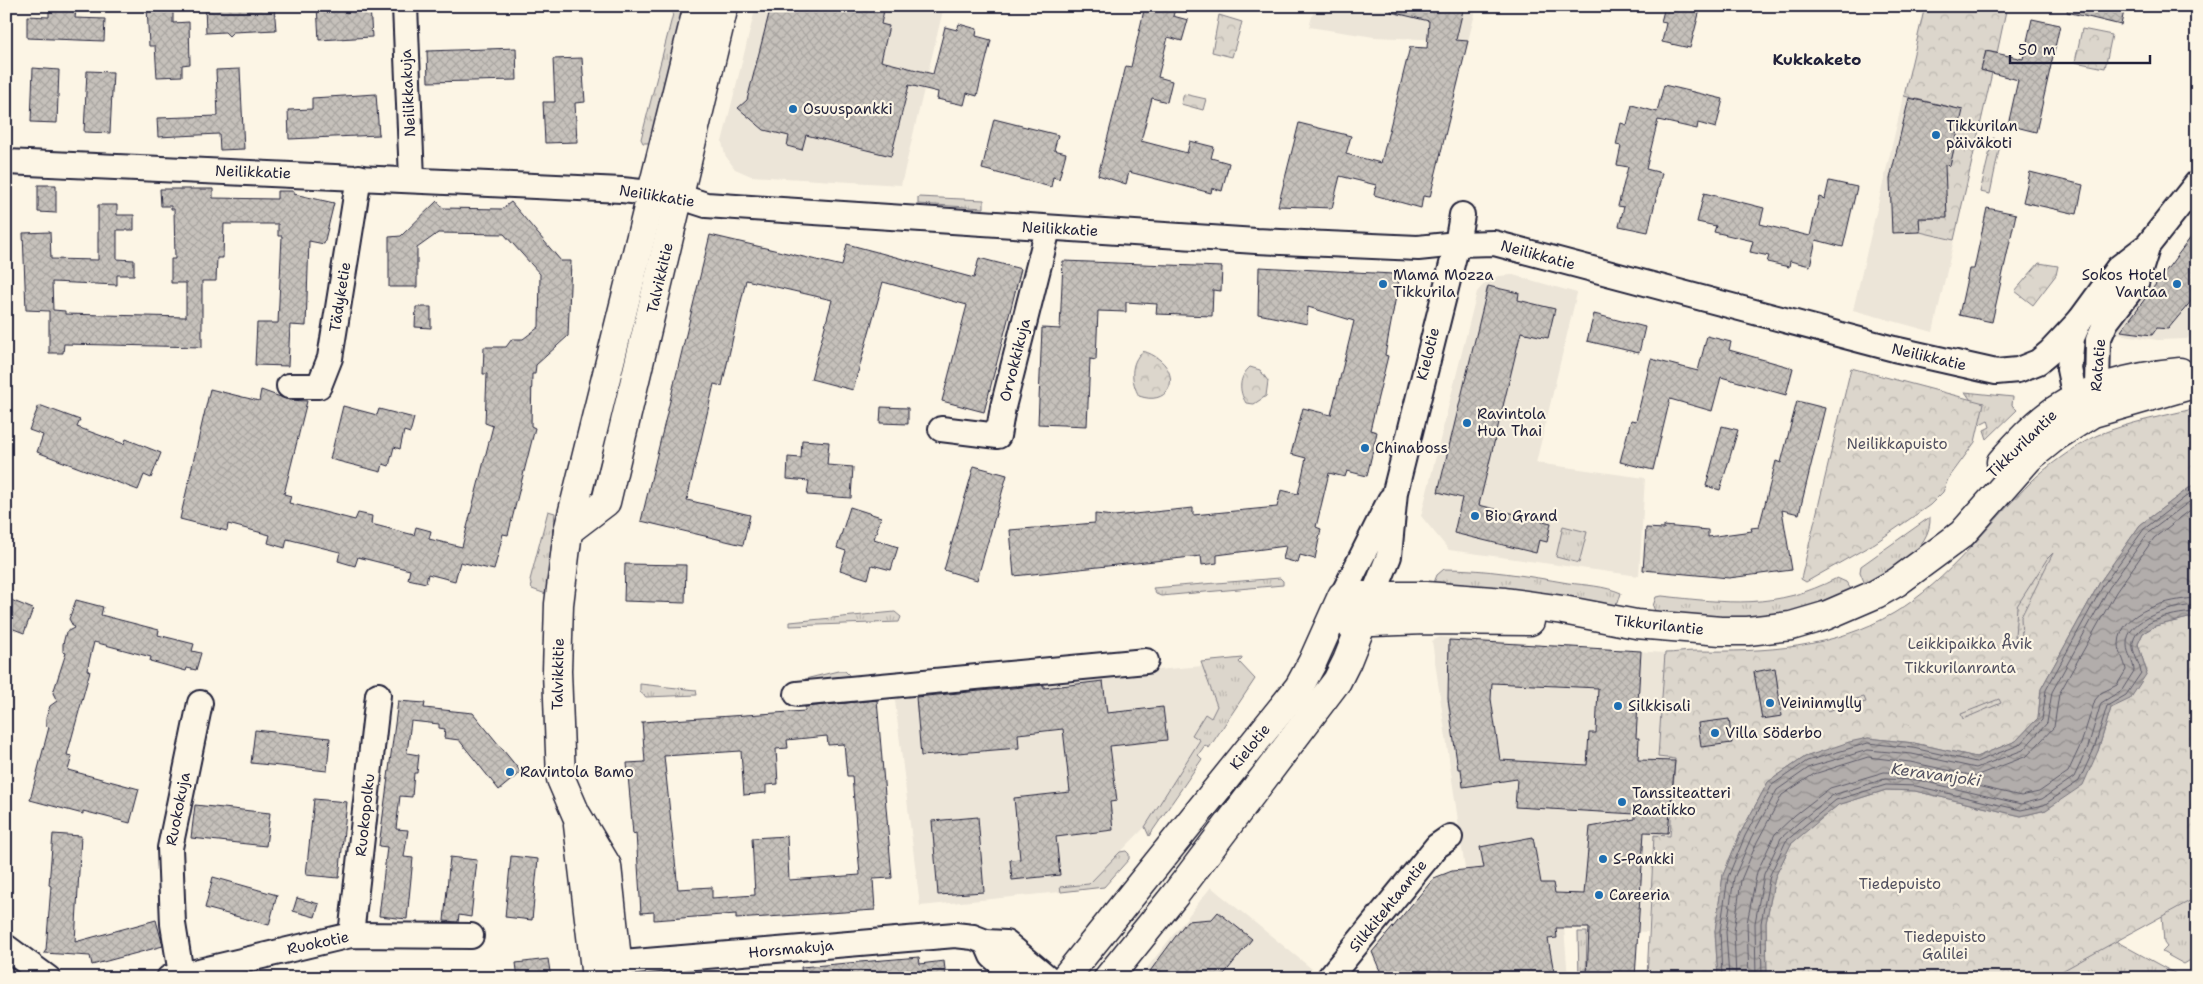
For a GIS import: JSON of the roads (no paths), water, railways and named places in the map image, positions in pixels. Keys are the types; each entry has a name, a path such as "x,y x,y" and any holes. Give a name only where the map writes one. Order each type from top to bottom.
{"main road":[{"name":"Talvikkitie","path":"665,195 698,6"},
{"name":"Talvikkitie","path":"607,971 607,866 576,814 561,778 558,738 559,604 568,531 665,195 724,6"},
{"name":"Tikkurilantie","path":"1342,596 1436,597 1505,602 1648,625 1721,631 1791,626 1825,616 1876,594 1962,534 2029,458 2056,437 2088,400 2144,377 2197,370"},
{"name":"Tikkurilantie","path":"2088,400 2197,383"},
{"name":"Kielotie","path":"1065,978 1299,687 1342,596"},
{"name":"Kielotie","path":"1108,978 1175,895 1337,681 1364,623 1373,596"},
{"name":"Tikkurilantie","path":"1329,624 1425,620 1540,622 1599,618"}],"street":[{"name":"Neilikkakuja","path":"404,6 412,179"},
{"name":"Neilikkatie","path":"6,162 412,179 665,195 706,205 1048,229 1418,248 1494,243 1894,349 1996,372 2018,370 2041,360 2080,320"},
{"name":"Tädyketie","path":"288,386 319,386 330,358 359,177"},
{"name":"Ratatie","path":"2088,400 2069,369 2068,358 2072,338 2080,320 2118,268 2148,245 2197,182"},
{"name":"Kielotie","path":"1373,596 1389,556 1394,492 1457,244 1462,215"},
{"name":"Orvokkikuja","path":"941,429 998,436 1003,407 1048,229"},
{"name":"Ratatie","path":"2088,400 2101,330 2136,283 2148,245"},
{"name":"Kielotie","path":"1342,596 1394,492"},
{"path":"797,694 1146,661"},
{"name":"Ruokopolku","path":"351,934 378,695"},
{"name":"Ruokokuja","path":"175,976 170,848 200,703"},
{"name":"Silkkitehtaantie","path":"1329,978 1431,852 1450,837"},
{"name":"Ruokotie","path":"175,976 351,934 471,936"},
{"name":"Horsmakuja","path":"607,971 955,935 973,937 986,942 1006,943 1048,978"},
{"path":"986,942 992,956 1018,978"},
{"path":"6,947 48,978"}],"water":[{"name":"Keravanjoki","path":"2197,482 2197,616 2155,626 2143,633 2138,644 2147,673 2130,699 2111,708 2098,751 2083,785 2046,810 2021,816 1915,791 1886,790 1838,805 1791,844 1775,877 1766,923 1767,978 1718,978 1715,931 1723,875 1740,834 1768,782 1805,757 1849,742 1868,738 1914,743 1976,757 2016,741 2038,718 2041,689 2100,582 2140,525"}],"place":[{"name":"Osuuspankki","path":"793,109"},
{"name":"Tikkurilan päiväkoti","path":"1936,135"},
{"name":"Mama Mozza Tikkurila","path":"1383,284"},
{"name":"Sokos Hotel Vantaa","path":"2177,284"},
{"name":"Ravintola Hua Thai","path":"1467,423"},
{"name":"Chinaboss","path":"1365,448"},
{"name":"Bio Grand","path":"1475,516"},
{"name":"Veininmylly","path":"1770,703"},
{"name":"Silkkisali","path":"1618,706"},
{"name":"Villa Söderbo","path":"1715,733"},
{"name":"Ravintola Bamo","path":"510,772"},
{"name":"Tanssiteatteri Raatikko","path":"1622,802"},
{"name":"S-Pankki","path":"1603,859"},
{"name":"Careeria","path":"1599,895"}],"district":[{"name":"Kukkaketo","path":"1817,59"}],"park label":[{"name":"Neilikkapuisto","path":"1897,444"},
{"name":"Leikkipaikka Åvik","path":"1970,644"},
{"name":"Tikkurilanranta","path":"1960,668"},
{"name":"Tiedepuisto","path":"1900,884"},
{"name":"Tiedepuisto Galilei","path":"1945,946"}]}
